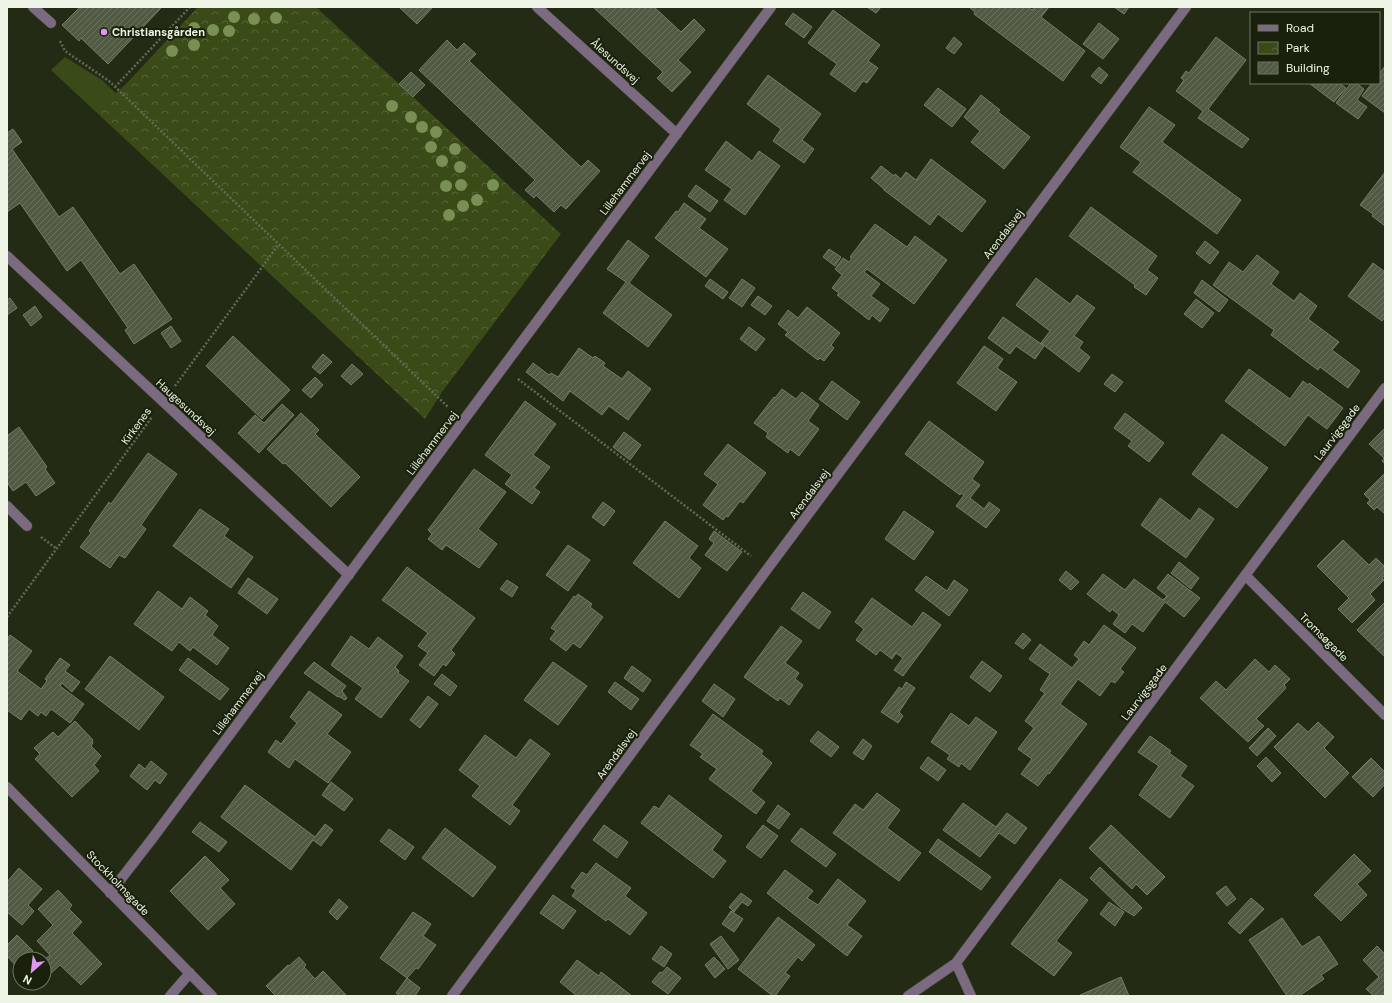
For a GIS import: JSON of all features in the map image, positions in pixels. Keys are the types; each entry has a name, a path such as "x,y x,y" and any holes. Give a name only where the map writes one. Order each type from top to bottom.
{"street":[{"path":"33,7 51,23"},
{"name":"Ålesundsvej","path":"537,7 677,134"},
{"name":"Lillehammervej","path":"110,893 152,839 771,7"},
{"name":"Arendalsvej","path":"452,996 768,568 1186,7"},
{"name":"Haugesundsvej","path":"7,256 348,574"},
{"name":"Laurvigsgade","path":"908,996 956,963 1385,388"},
{"path":"7,506 27,526"},
{"name":"Tromsøgade","path":"1246,576 1385,715"},
{"name":"Stockholmsgade","path":"7,787 212,996"},
{"path":"956,963 971,996"},
{"path":"170,996 190,973"}],"path":[{"path":"114,88 190,7"},
{"path":"51,23 65,51 109,81 114,88 463,421"},
{"name":"Kirkenes","path":"7,617 279,244"},
{"path":"503,367 768,568"}],"green space":[{"path":"198,7 316,7 561,234 442,392 425,419 96,111 126,84"},
{"path":"65,57 102,80 273,244 260,265 51,70"}],"building":[{"name":"Christiansgården","path":"80,7 162,7 108,64 81,38 79,41 62,25"},
{"path":"399,7 433,7 417,24"},
{"path":"593,7 654,7 681,32 694,19 705,30 678,60 691,72 672,92 657,78 663,72"},
{"path":"867,7 881,7 876,13"},
{"path":"1028,7 1032,10 1035,7 1049,7 1041,17 1085,51 1063,81 974,14 975,12 970,8"},
{"path":"1114,7 1129,7 1124,14"},
{"path":"833,10 880,45 868,61 878,68 867,83 863,81 855,92 830,74 837,64 808,43"},
{"path":"793,13 812,27 804,38 785,24"},
{"path":"1099,23 1119,39 1103,59 1083,44"},
{"path":"954,37 962,44 954,54 946,48"},
{"path":"1216,37 1246,60 1208,109 1249,139 1242,148 1198,118 1203,111 1176,91 1184,80 1181,78 1186,71 1189,73"},
{"path":"447,40 457,50 464,43 476,54 469,61 581,167 588,160 600,171 566,209 561,205 554,212 536,195 534,198 525,190 535,180 419,70"},
{"path":"1385,66 1385,113 1362,96 1371,84 1380,84 1380,73"},
{"path":"1099,67 1108,75 1101,84 1091,76"},
{"path":"411,72 425,85 413,97 399,84"},
{"path":"768,75 821,114 802,140 814,149 804,163 773,141 781,129 747,104"},
{"path":"1310,84 1340,84 1346,88 1334,102"},
{"path":"1350,84 1357,84 1364,89 1357,100 1367,107 1358,119 1336,103"},
{"path":"938,88 966,109 952,127 924,105"},
{"path":"981,95 1000,110 998,112 1030,137 1004,169 971,142 980,131 964,117"},
{"path":"1149,107 1175,125 1162,142 1241,200 1217,234 1133,172 1141,162 1120,147"},
{"path":"13,129 22,142 12,149 59,217 73,207 120,274 134,264 172,319 134,344 125,330 128,328 81,260 67,271 20,203 7,212 7,133"},
{"path":"726,141 752,161 759,151 780,166 745,215 724,200 732,189 705,170"},
{"path":"931,159 986,201 962,232 938,214 930,225 884,190 871,178 881,166 894,176 895,174 901,179 906,172 916,180"},
{"path":"1385,172 1385,226 1372,216 1373,214 1360,205"},
{"path":"696,185 718,201 710,212 688,196"},
{"path":"684,203 706,219 699,228 728,249 706,277 655,238"},
{"path":"1091,207 1157,256 1147,270 1158,278 1146,295 1134,287 1135,285 1069,236"},
{"path":"875,224 907,247 915,236 947,260 914,304 867,269 864,272 880,284 871,296 889,309 880,322 872,315 869,320 837,295 839,293 832,288 842,275 835,269 843,258 849,262 852,258 850,257"},
{"path":"628,240 649,256 629,283 672,315 648,347 603,313 626,282 607,269"},
{"path":"1205,241 1219,252 1210,264 1196,253"},
{"path":"829,249 841,257 835,266 823,257"},
{"path":"1257,255 1279,272 1271,284 1294,301 1300,293 1317,306 1308,319 1339,342 1332,350 1360,371 1348,388 1320,367 1318,370 1271,335 1274,330 1213,285 1229,262 1243,272"},
{"path":"1373,263 1385,272 1385,317 1382,321 1348,296"},
{"path":"1036,278 1070,304 1077,295 1095,308 1074,336 1083,342 1079,348 1090,357 1079,372 1041,343 1050,331 1016,305"},
{"path":"710,279 728,292 723,299 705,286"},
{"path":"742,279 755,288 742,307 729,298"},
{"path":"1202,280 1228,300 1219,312 1194,293"},
{"path":"758,296 772,306 765,315 751,305"},
{"path":"10,298 17,308 7,315 7,300"},
{"path":"1196,299 1214,313 1202,328 1184,314"},
{"path":"35,306 42,317 31,326 23,315"},
{"path":"807,307 840,333 831,345 834,348 824,361 820,358 818,360 785,335 788,332 778,324 788,310 798,318"},
{"path":"1003,317 1044,346 1035,359 1016,346 1010,354 988,338"},
{"path":"171,326 181,341 171,348 161,333"},
{"path":"749,327 765,339 756,351 740,339"},
{"path":"233,336 290,390 262,419 206,366"},
{"path":"984,346 1003,359 997,368 1017,382 996,411 957,383"},
{"path":"579,348 593,358 595,356 605,363 603,366 622,379 628,371 651,389 628,420 609,406 602,415 570,391 563,401 526,372 533,363 549,375 551,373 558,377"},
{"path":"323,354 332,362 320,374 312,367"},
{"path":"352,364 363,374 351,385 341,376"},
{"path":"1249,369 1290,399 1303,381 1308,385 1309,383 1343,408 1327,429 1308,415 1285,446 1225,401"},
{"path":"1112,374 1123,382 1115,392 1104,384"},
{"path":"315,377 323,385 311,398 302,390"},
{"path":"832,381 860,402 847,420 819,399"},
{"path":"782,389 796,399 802,392 819,405 808,421 819,429 799,456 790,449 788,453 766,437 768,433 754,423"},
{"path":"525,401 556,424 533,455 550,467 534,488 540,492 532,504 505,484 512,475 485,455"},
{"path":"282,404 294,415 259,453 238,433 255,415 264,423"},
{"path":"301,413 319,430 315,434 360,477 331,507 285,463 283,464 267,449"},
{"path":"1125,413 1164,443 1149,462 1128,446 1132,441 1114,428"},
{"path":"929,421 984,462 972,479 980,485 970,498 984,509 989,502 1000,510 986,528 956,506 964,495 961,493 960,495 905,454"},
{"path":"19,427 47,467 45,469 55,483 36,496 26,482 13,491 7,482 7,436"},
{"path":"1385,428 1385,464 1382,461 1384,458 1369,444"},
{"path":"624,432 641,445 630,460 613,447"},
{"path":"1222,434 1268,468 1237,508 1192,474"},
{"path":"728,444 766,473 743,503 740,501 728,517 726,516 723,520 703,505 718,484 704,474"},
{"path":"148,453 177,474 141,525 146,529 125,558 119,555 110,568 80,547 91,533 89,531 109,502 111,504"},
{"path":"474,469 506,492 478,529 497,544 479,568 446,545 442,550 428,539 432,534 428,530"},
{"path":"1385,473 1385,514 1377,507 1374,510 1367,503 1370,500 1364,494"},
{"path":"1160,498 1190,521 1199,508 1214,519 1186,558 1141,525"},
{"path":"603,502 615,511 604,526 592,517"},
{"path":"200,509 229,529 224,536 253,557 231,588 173,546"},
{"path":"904,511 934,532 914,560 885,539"},
{"path":"665,521 698,546 689,558 701,568 679,598 633,563"},
{"path":"714,531 742,552 727,571 705,555 714,543 709,539"},
{"path":"1343,540 1369,565 1376,558 1385,567 1385,575 1382,578 1384,580 1370,594 1375,600 1352,623 1338,609 1349,598 1317,566"},
{"path":"568,545 590,560 568,591 546,575"},
{"path":"1179,562 1199,578 1191,589 1171,573"},
{"path":"407,567 475,618 451,650 455,654 446,666 443,664 434,676 419,665 428,653 418,646 428,633 382,600"},
{"path":"1066,571 1079,582 1071,590 1059,580"},
{"path":"1103,574 1125,590 1134,579 1163,600 1167,596 1157,588 1168,574 1200,598 1184,617 1165,602 1143,632 1132,624 1125,633 1113,624 1119,615 1112,609 1110,612 1087,594"},
{"path":"926,576 947,591 954,580 968,590 949,616 915,590"},
{"path":"248,578 278,599 267,614 238,593"},
{"path":"507,580 518,587 512,597 500,589"},
{"path":"158,591 182,609 190,597 208,611 205,615 218,626 212,635 229,648 217,665 193,647 190,651 179,642 172,651 134,624"},
{"path":"803,592 831,612 819,629 791,609"},
{"path":"578,594 592,604 590,607 603,617 580,648 573,643 566,651 550,639 556,631 551,628 574,596 576,597"},
{"path":"872,598 912,627 923,612 941,625 903,676 894,670 903,658 896,653 892,659 880,650 876,655 856,640 864,629 855,622"},
{"path":"1385,602 1385,657 1357,630"},
{"path":"1104,625 1136,648 1120,669 1124,672 1115,683 1111,681 1100,696 1078,679 1060,704 1087,724 1038,786 1021,774 1032,759 1018,749 1034,728 1025,721 1045,693 1040,690 1050,674 1029,659 1040,644 1072,668 1079,659 1074,655 1084,641 1089,645"},
{"path":"781,626 802,641 785,663 799,673 795,679 803,685 789,705 780,698 778,701 744,677"},
{"path":"1023,633 1031,640 1023,649 1015,643"},
{"path":"10,635 32,651 17,671 41,689 47,681 45,679 60,658 70,665 65,671 80,682 72,692 62,683 60,686 84,704 70,723 51,709 46,716 41,712 38,716 29,709 21,720 7,710 7,639"},
{"path":"351,636 369,649 378,637 403,656 395,667 399,671 398,673 409,681 381,718 355,699 363,688 331,665"},
{"path":"110,656 164,697 139,730 85,689"},
{"path":"188,658 229,689 220,700 179,670"},
{"path":"1255,659 1269,672 1275,665 1290,679 1284,685 1286,688 1256,719 1264,726 1248,742 1200,698 1216,681 1226,690"},
{"path":"982,661 1002,676 990,692 970,677"},
{"path":"314,662 346,686 342,691 347,698 345,700 338,697 304,673"},
{"path":"553,662 587,686 558,725 524,700"},
{"path":"632,666 651,680 643,692 624,678"},
{"path":"442,674 457,686 450,696 434,684"},
{"path":"615,682 639,699 631,710 608,692"},
{"path":"906,682 915,688 899,712 903,716 898,723 881,712 899,687 902,689"},
{"path":"714,684 735,699 723,717 702,701"},
{"path":"309,691 342,715 327,734 351,752 328,783 295,759 289,768 268,752 276,740 281,744 297,723 290,717"},
{"path":"428,696 438,704 420,728 410,720"},
{"path":"951,713 969,726 976,717 997,732 970,770 961,763 959,767 947,759 950,755 931,742"},
{"path":"713,714 763,751 761,754 772,763 751,791 765,802 756,814 709,779 717,769 700,757 703,754 690,745"},
{"path":"75,721 93,740 91,746 101,756 94,765 99,771 72,797 35,759 40,754 34,748 53,732 58,737"},
{"path":"1318,722 1334,737 1324,748 1349,773 1325,798 1274,747 1298,723 1308,732"},
{"path":"1268,728 1276,736 1257,756 1249,748"},
{"path":"818,731 839,747 831,757 810,741"},
{"path":"485,735 516,758 530,739 550,754 512,805 520,811 510,825 472,796 480,786 459,770"},
{"path":"1150,736 1171,751 1169,753 1187,766 1180,776 1194,786 1170,818 1139,795 1159,766 1138,752"},
{"path":"863,739 872,746 863,760 853,753"},
{"path":"928,757 946,770 938,781 920,768"},
{"path":"1266,757 1281,773 1272,782 1257,766"},
{"path":"1371,758 1385,772 1385,784 1373,797 1352,777"},
{"path":"151,761 167,774 160,784 155,780 147,790 130,776 139,764 145,769"},
{"path":"331,782 353,799 344,811 322,795"},
{"path":"245,785 315,837 325,824 333,830 321,846 313,840 291,870 221,817"},
{"path":"877,793 900,810 887,828 921,853 899,881 833,833 855,804 863,810"},
{"path":"669,795 722,836 712,850 726,861 713,878 641,823 654,806 659,809"},
{"path":"963,803 996,827 1007,813 1027,828 1015,844 999,833 980,857 943,830"},
{"path":"778,805 790,814 779,829 767,821"},
{"path":"200,822 227,842 219,852 192,832"},
{"path":"604,825 628,842 617,858 593,840"},
{"path":"763,825 778,836 761,858 746,847"},
{"path":"1111,825 1165,877 1147,895 1136,884 1132,889 1089,848"},
{"path":"445,828 496,867 473,897 422,858"},
{"path":"801,828 836,854 826,867 791,841"},
{"path":"389,829 414,847 405,860 380,841"},
{"path":"938,839 991,877 981,890 929,852"},
{"path":"1354,854 1371,871 1357,884 1367,895 1341,921 1314,895"},
{"path":"205,856 229,880 220,888 235,904 208,930 170,891"},
{"path":"596,863 631,888 625,896 647,913 630,935 608,919 606,921 572,896 576,890 571,887 582,872 587,875"},
{"path":"1100,867 1142,908 1134,916 1121,908 1090,878"},
{"path":"19,868 42,889 28,905 34,911 22,925 7,912 7,882"},
{"path":"785,870 813,891 807,898 818,905 838,879 866,901 847,925 862,936 847,956 767,893"},
{"path":"1060,879 1088,900 1056,941 1072,953 1054,976 1011,944"},
{"path":"1226,886 1236,899 1227,906 1216,893"},
{"path":"58,890 72,905 69,909 82,922 72,933 102,964 81,985 60,965 52,972 52,951 46,951 37,941 53,925 38,909"},
{"path":"741,893 752,901 748,906 742,902 734,912 729,907"},
{"path":"553,895 576,911 563,929 540,913"},
{"path":"1251,898 1264,909 1240,934 1228,923"},
{"path":"339,899 348,907 337,920 329,912"},
{"path":"1109,902 1124,912 1115,926 1100,914"},
{"path":"731,911 743,919 734,932 722,924"},
{"path":"413,912 431,924 423,936 436,945 418,969 416,968 407,978 380,958"},
{"path":"778,917 815,945 802,961 798,957 785,973 790,976 775,996 773,996 738,969"},
{"path":"1282,918 1302,947 1319,936 1338,964 1321,975 1324,979 1299,996 1287,996 1249,940"},
{"path":"17,935 33,951 12,951 12,962 7,956 7,945"},
{"path":"721,936 739,960 728,969 710,944"},
{"path":"661,946 672,954 664,967 652,959"},
{"path":"1377,946 1384,953 1385,952 1385,996 1374,996 1366,989 1379,977 1363,960"},
{"path":"299,957 306,965 304,967 315,979 323,971 347,996 274,996 275,995 266,986 288,965 289,966"},
{"path":"714,957 725,969 715,978 705,965"},
{"path":"577,960 599,976 601,972 632,996 577,996 560,982"},
{"path":"667,967 681,978 668,994 652,982 660,972 662,973"},
{"path":"1121,977 1129,996 1078,996"},
{"path":"407,978 420,988 415,996 400,996 396,993"}],"place":[{"name":"Christiansgården","path":"104,32"}]}
